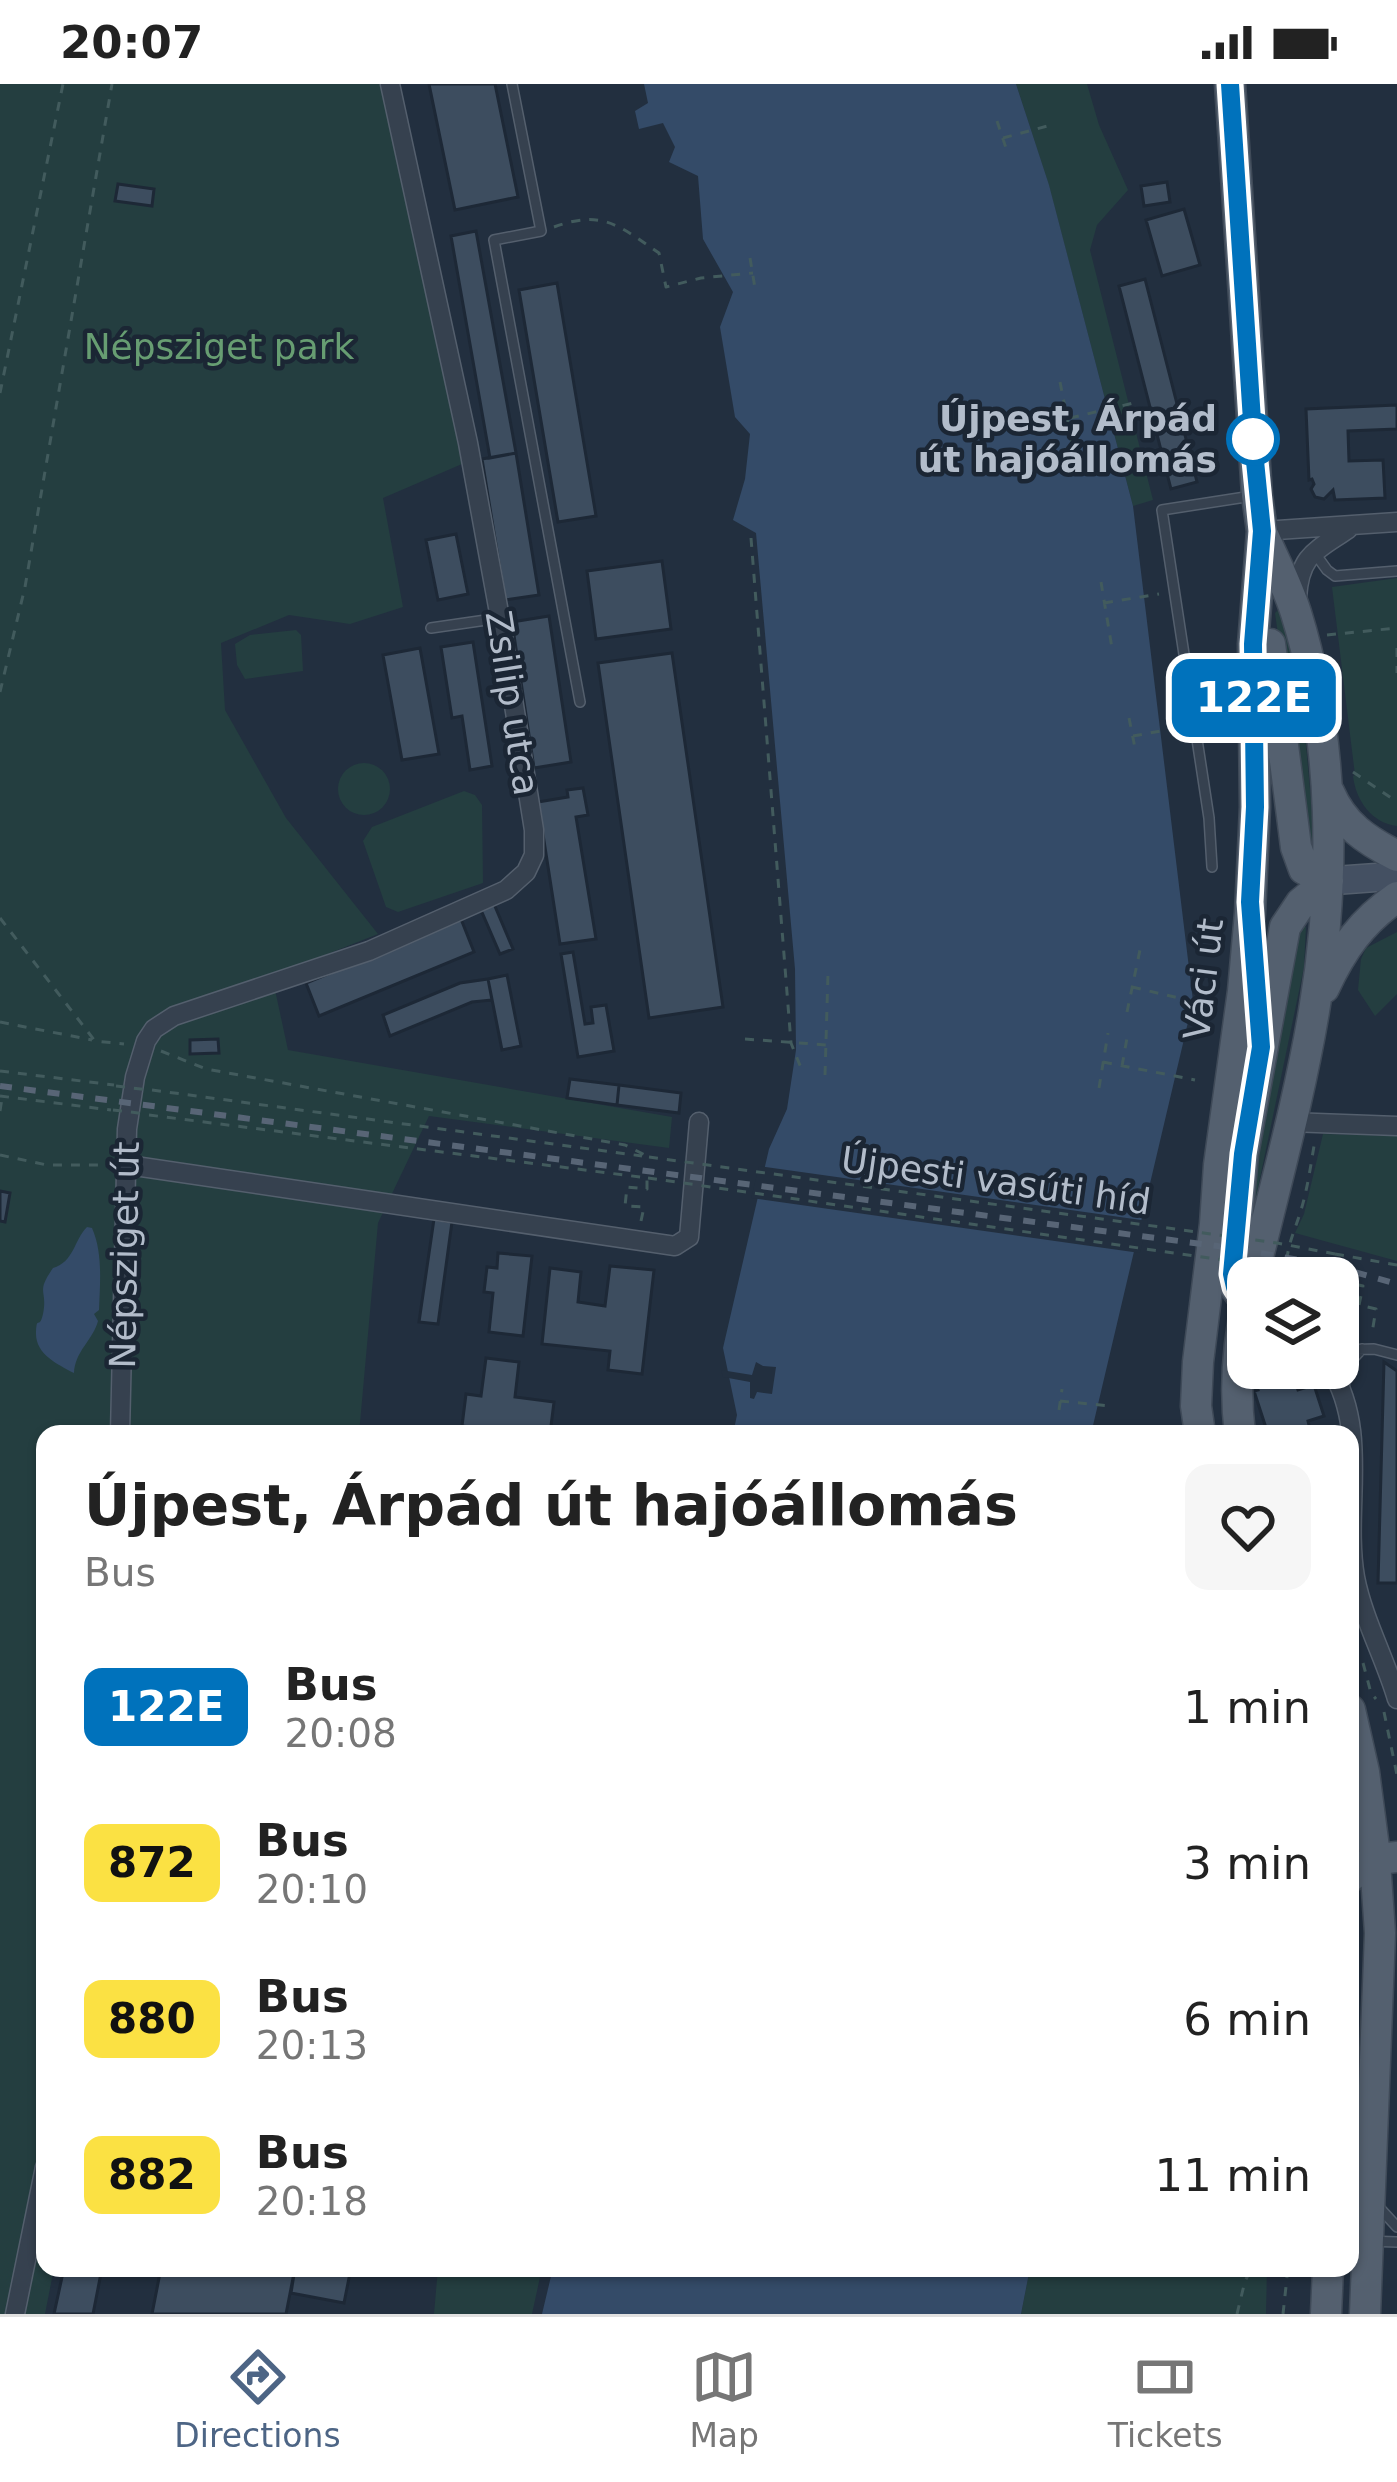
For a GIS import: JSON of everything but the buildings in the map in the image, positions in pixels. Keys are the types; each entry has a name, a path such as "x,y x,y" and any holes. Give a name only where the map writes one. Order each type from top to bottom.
{"main road":[{"name":"Váci út","path":"1199,1425 1198,1362 1250,914 1255,807 1253,644 1262,531 1230,84"},
{"name":"Váci út","path":"1262,531 1296,610 1334,772 1305,1123 1262,1257"},
{"path":"1257,585 1270,643 1296,847 1304,868 1328,881 1397,876"},
{"path":"1334,772 1342,818 1366,839 1397,856"},
{"path":"1234,1257 1243,1154 1285,927 1301,903 1328,881"},
{"path":"1314,1010 1350,939 1374,912 1397,897"},
{"path":"1250,914 1261,1047"},
{"path":"1215,1225 1243,1154"},
{"name":"Váci út","path":"1238,1389 1239,1425"},
{"path":"1359,1750 1374,1860 1389,1920 1369,2196 1359,2228"},
{"path":"1326,2314 1341,2277"},
{"path":"1355,2277 1365,2314"}],"street":[{"name":"Zsilip utca","path":"146,1041 154,1029 174,1016 370,952 517,883 534,855 534,830 469,443 390,84"},
{"path":"1262,531 1397,522"},
{"path":"1296,610 1298,574 1314,552 1352,526"},
{"path":"142,1083 146,1041"},
{"name":"Népsziget út","path":"120,1425 127,1129 142,1083"},
{"path":"128,1165 675,1246 689,1237 699,1123"},
{"path":"1305,1123 1397,1126"},
{"path":"1339,1389 1348,1425"},
{"path":"1359,1594 1397,1700"},
{"path":"15,2314 36,2211"}],"lane":[{"path":"512,84 541,231 494,240 580,702"},
{"path":"1212,867 1209,818 1162,510 1257,495"},
{"path":"1314,552 1335,576 1397,572"},
{"path":"431,628 500,618"},
{"path":"1359,1349 1397,1355"},
{"path":"1344,1402 1347,1371 1362,1349"},
{"path":"1359,1827 1374,1860"},
{"path":"1369,2196 1397,2227"}],"path":[{"path":"0,393 63,84"},
{"path":"0,692 25,587 112,84"},
{"path":"997,121 1008,154"},
{"path":"1003,138 1055,124"},
{"path":"541,231 581,217 617,225 659,253 667,287 753,273"},
{"path":"750,258 755,288"},
{"path":"1060,382 1075,458"},
{"path":"1067,419 1138,402"},
{"path":"752,538 791,1043 801,1067"},
{"path":"1101,582 1112,648"},
{"path":"1103,602 1173,592"},
{"path":"1323,635 1397,628"},
{"path":"1397,648 1397,673"},
{"path":"1129,718 1136,753"},
{"path":"1133,736 1188,727"},
{"path":"1334,772 1397,802"},
{"path":"0,918 95,1040"},
{"path":"1126,1012 1141,945"},
{"path":"825,1076 829,973"},
{"path":"1132,987 1200,1004"},
{"path":"0,1022 122,1045 146,1041 206,1069 625,1145 650,1157"},
{"path":"1099,1088 1108,1033"},
{"path":"1122,1066 1127,1038"},
{"path":"745,1040 827,1046"},
{"path":"1103,1062 1196,1080"},
{"path":"0,1071 116,1086 142,1083 650,1157"},
{"path":"0,1111 1,1096 647,1178 1227,1260"},
{"path":"1287,1257 1301,1213 1305,1123"},
{"path":"0,1155 47,1165 128,1165"},
{"name":"Újpesti vasúti híd","path":"650,1157 1276,1243 1397,1265"},
{"path":"639,1240 644,1207 625,1206 628,1186 647,1189 647,1178"},
{"path":"1359,1305 1376,1310 1370,1340"},
{"path":"1059,1410 1062,1389"},
{"path":"1060,1400 1111,1406"},
{"path":"1361,1657 1371,1693 1384,1711 1397,1775"},
{"path":"1237,2314 1247,2277"},
{"path":"1283,2314 1287,2277"}],"green space":[{"name":"Népsziget park","path":"0,84 390,84 430,264 462,464 383,498 403,607 350,624 289,615 221,643 225,710 286,818 378,934 272,976 288,1050 672,1117 669,1148 429,1116 378,1223 360,1425 36,1425 36,2277 52,2277 45,2314 0,2314"},
{"path":"1016,84 1087,84 1128,190 1097,225 1090,250 1153,500 1133,506 1049,186"},
{"path":"1397,578 1397,826 1373,815 1355,785 1332,587"},
{"path":"1278,610 1302,701 1315,844 1307,845"},
{"path":"296,630 301,635 303,671 245,679 237,665 235,644 250,635"},
{"path":"364,763 382,771 390,789 382,807 364,815 346,807 338,789 346,771"},
{"path":"464,791 482,805 483,883 398,912 386,907 363,841 372,827"},
{"path":"1299,927 1306,927 1304,967 1251,1209 1258,1108"},
{"path":"1397,932 1397,994 1375,1016 1358,990 1361,959 1366,948"},
{"path":"1323,1134 1397,1136 1397,1261 1295,1233"},
{"path":"437,2277 540,2277 532,2314 434,2314"},
{"path":"1028,2277 1267,2277 1266,2314 1021,2314"}],"water":[{"path":"644,84 1016,84 1049,185 1133,506 1193,1001 1093,1425 735,1425 737,1415 723,1348 769,1149 787,1109 796,1050 795,969 756,533 733,520 745,479 750,434 735,417 720,327 733,292 703,239 698,176 669,162 675,147 663,123 639,129 635,111 648,103"},
{"path":"87,1227 92,1228 98,1248 99,1310 94,1314 96,1328 77,1358 74,1373 43,1352 36,1327 43,1314 48,1276 70,1256"},
{"path":"551,2277 1028,2277 1021,2314 542,2314"}],"pier":[{"path":"759,1166 1148,1221 1140,1253 751,1198"},
{"path":"756,1362 776,1367 772,1394 757,1392 754,1399 750,1398 750,1382 723,1377 721,1370 752,1375"}],"railway":[{"path":"0,1086 1232,1248 1333,1266 1397,1284"}],"bus line":[{"name":"122E","path":"1230,84 1262,531 1253,644 1255,807 1250,902 1261,1047 1243,1154 1234,1257"}],"place":[{"name":"Újpest, Árpád út hajóállomás","path":"1253,439"}]}
